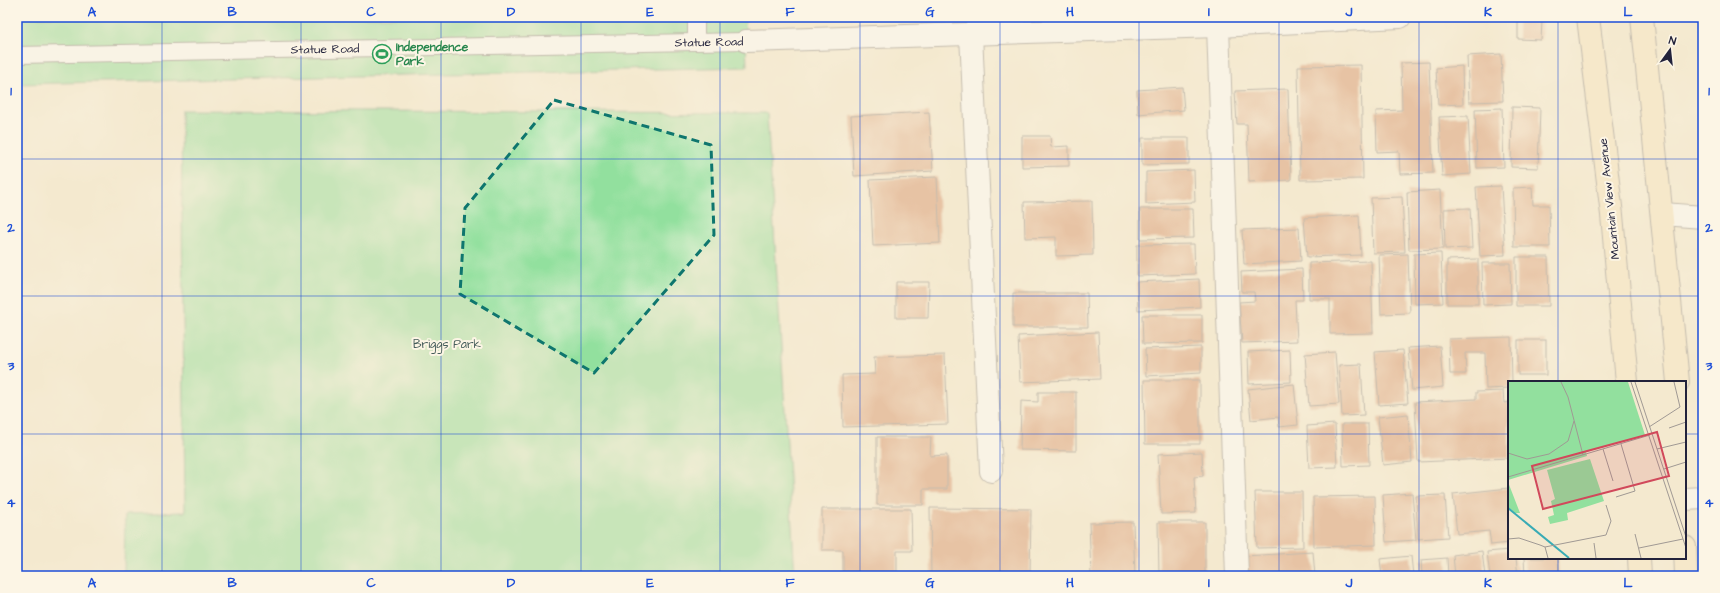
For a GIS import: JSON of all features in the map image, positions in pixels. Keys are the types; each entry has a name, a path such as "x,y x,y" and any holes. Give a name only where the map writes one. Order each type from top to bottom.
{"main road":[{"name":"Mountain View Avenue","path":"1588,17 1612,215 1627,381"},
{"path":"1642,17 1663,214 1678,381"},
{"path":"1639,559 1640,576"},
{"path":"1685,559 1686,576"}],"street":[{"name":"Statue Road","path":"746,41 1218,26 1400,17"},
{"path":"1218,26 1237,576"},
{"path":"971,34 991,471"},
{"path":"1663,214 1703,217"},
{"path":"1686,499 1703,498"}],"lane":[{"path":"696,17 696,42"},
{"name":"Statue Road","path":"17,55 746,41"}],"highlighted area":[{"path":"554,100 711,145 714,235 594,373 460,294 465,208"}],"green space":[{"name":"Independence Park","path":"17,17 745,17 747,67 17,84"},
{"name":"Briggs Park","path":"181,110 767,113 795,576 124,576 125,514 185,512"}],"building":[{"path":"1518,20 1542,21 1541,40 1518,39"},
{"path":"1501,54 1503,101 1469,102 1467,56"},
{"path":"1429,62 1433,173 1400,174 1399,151 1377,152 1376,111 1402,110 1401,63"},
{"path":"1361,65 1363,179 1300,180 1298,66"},
{"path":"1462,66 1463,104 1438,105 1436,68"},
{"path":"1182,87 1184,110 1138,114 1137,90"},
{"path":"1288,89 1291,180 1249,182 1247,124 1237,124 1235,91"},
{"path":"1512,107 1540,108 1538,168 1511,167"},
{"path":"1502,108 1504,167 1477,168 1475,109"},
{"path":"929,112 933,171 854,176 851,116"},
{"path":"1468,116 1471,174 1442,176 1439,117"},
{"path":"1022,136 1050,136 1051,147 1069,146 1069,166 1022,167"},
{"path":"1142,138 1189,138 1189,164 1142,165"},
{"path":"1194,170 1195,202 1146,204 1146,172"},
{"path":"937,177 940,243 873,246 870,180"},
{"path":"1501,186 1505,255 1480,256 1476,187"},
{"path":"1532,187 1533,205 1549,205 1550,247 1514,247 1513,188"},
{"path":"1440,190 1443,249 1409,250 1407,192"},
{"path":"1402,197 1405,252 1373,253 1371,198"},
{"path":"1092,201 1093,255 1056,256 1056,237 1025,238 1024,202"},
{"path":"1470,208 1472,248 1445,249 1444,209"},
{"path":"1140,209 1193,209 1194,238 1140,239"},
{"path":"1359,215 1361,255 1307,257 1304,218"},
{"path":"1299,228 1301,261 1244,264 1242,230"},
{"path":"1194,244 1195,274 1137,276 1137,245"},
{"path":"1441,253 1443,303 1415,304 1414,254"},
{"path":"1408,254 1410,313 1381,314 1379,255"},
{"path":"1516,257 1548,257 1549,306 1516,306"},
{"path":"1478,259 1478,304 1447,304 1447,260"},
{"path":"1371,261 1373,333 1330,334 1330,299 1309,299 1309,263"},
{"path":"1482,263 1510,263 1511,304 1483,305"},
{"path":"1302,269 1303,300 1295,300 1297,341 1242,343 1239,302 1255,301 1254,292 1242,292 1241,272"},
{"path":"1199,279 1200,307 1138,310 1137,282"},
{"path":"896,282 929,282 928,318 896,318"},
{"path":"1013,293 1087,293 1088,327 1013,327"},
{"path":"1142,315 1202,315 1202,343 1143,344"},
{"path":"1098,332 1100,379 1020,382 1018,336"},
{"path":"1511,337 1512,381 1508,381 1508,388 1486,389 1485,353 1465,353 1466,374 1450,374 1449,339"},
{"path":"1518,340 1546,340 1546,375 1518,375"},
{"path":"1440,346 1443,387 1412,390 1408,348"},
{"path":"1201,347 1201,373 1146,376 1145,349"},
{"path":"1290,350 1291,382 1249,384 1248,352"},
{"path":"1403,350 1408,403 1379,405 1375,352"},
{"path":"1335,352 1339,404 1309,406 1305,354"},
{"path":"945,355 948,424 843,427 842,375 875,374 874,357"},
{"path":"1361,364 1364,415 1342,416 1339,365"},
{"path":"1144,380 1200,380 1200,444 1145,444"},
{"path":"1294,384 1298,425 1279,427 1278,417 1251,420 1248,389"},
{"path":"1503,391 1504,403 1508,402 1508,458 1418,462 1415,402 1476,399 1476,392"},
{"path":"1038,392 1076,392 1076,451 1020,450 1021,401 1038,402"},
{"path":"1408,414 1412,462 1383,465 1378,417"},
{"path":"1335,424 1337,467 1309,468 1307,426"},
{"path":"1342,424 1368,424 1369,465 1343,466"},
{"path":"877,437 931,437 930,456 947,455 947,489 923,489 923,505 877,505"},
{"path":"1202,452 1203,476 1194,477 1196,513 1161,514 1158,454"},
{"path":"1508,488 1508,543 1491,545 1489,531 1457,534 1453,494"},
{"path":"1255,492 1302,492 1303,547 1257,548"},
{"path":"1412,493 1416,540 1386,542 1383,495"},
{"path":"1445,495 1448,537 1418,539 1416,496"},
{"path":"1375,496 1376,545 1314,547 1313,497"},
{"path":"930,508 1031,509 1030,576 931,576"},
{"path":"822,509 911,509 912,551 897,551 897,576 843,576 843,550 822,550"},
{"path":"1133,522 1135,576 1091,576 1089,523"},
{"path":"1158,522 1205,522 1205,576 1159,576"},
{"path":"1508,550 1508,559 1516,559 1518,576 1490,576 1487,552"},
{"path":"1482,551 1485,576 1455,576 1453,555"},
{"path":"1313,552 1315,576 1245,576 1244,556"},
{"path":"1411,556 1413,576 1382,576 1380,559"},
{"path":"1447,558 1448,576 1422,576 1421,560"},
{"path":"1524,559 1558,559 1559,576 1525,576"}],"place":[{"name":"Independence Park","path":"382,54"}]}
